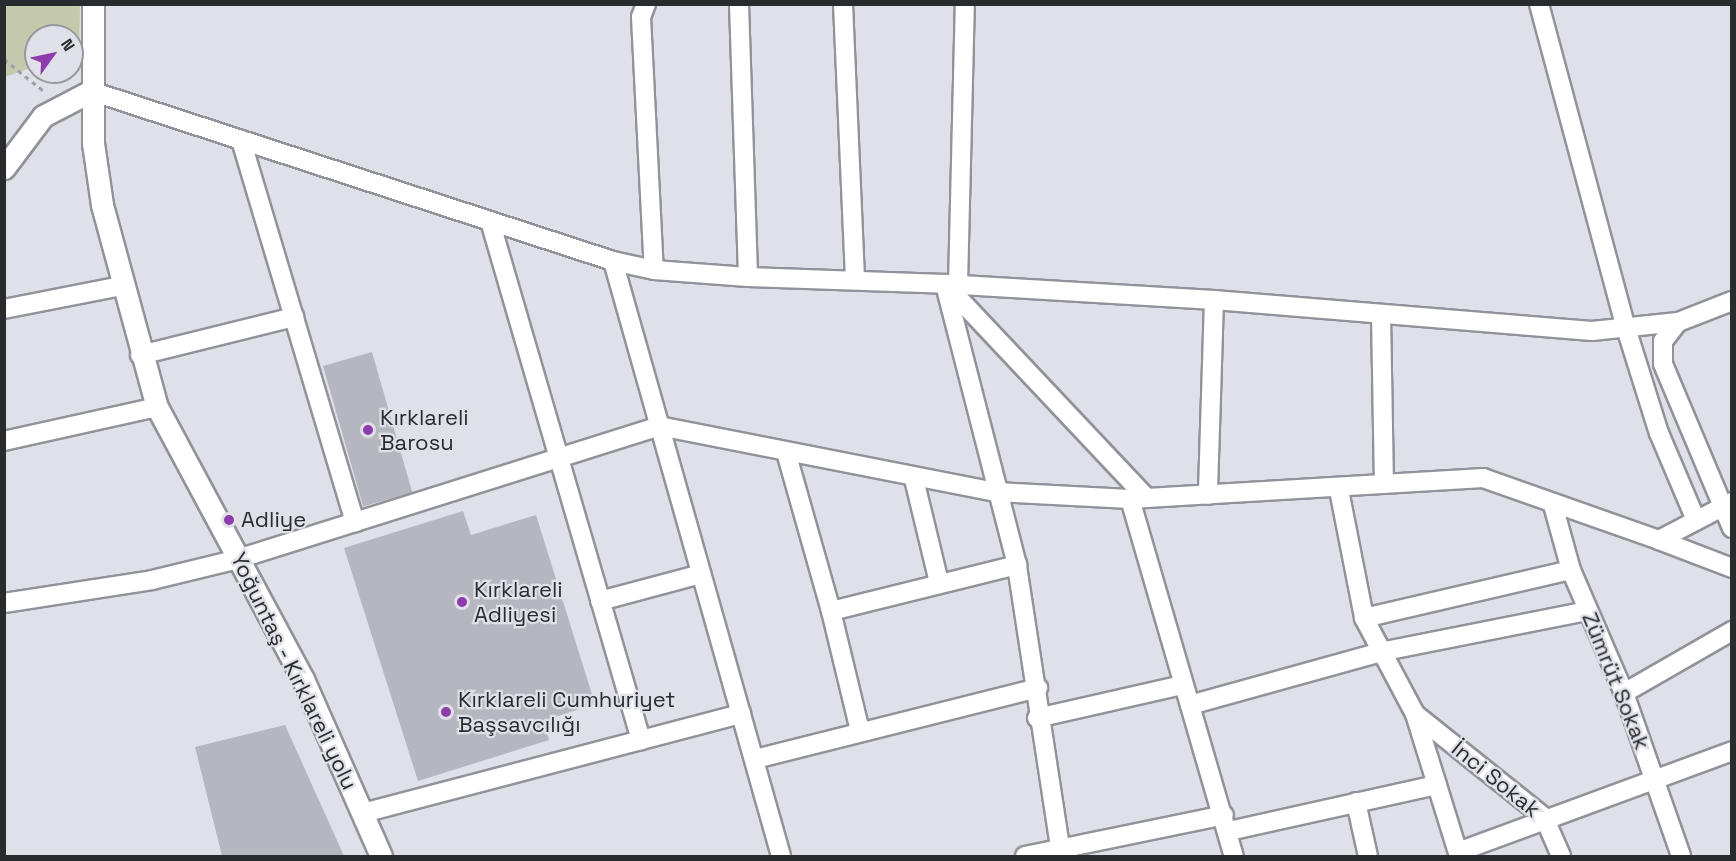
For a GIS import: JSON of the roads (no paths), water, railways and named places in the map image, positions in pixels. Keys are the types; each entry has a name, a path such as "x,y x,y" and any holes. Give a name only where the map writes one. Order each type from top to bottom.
{"street":[{"name":"Yoğuntaş - Kırklareli yolu","path":"93,4 91,91 102,205 121,286 157,407 303,680 381,856"},
{"path":"646,4 641,17 654,270"},
{"path":"739,4 748,277"},
{"path":"843,4 855,277"},
{"path":"965,4 952,284 996,492 1017,565 1038,688 1037,718 1060,848"},
{"path":"1539,4 1626,327 1659,433 1696,520"},
{"path":"4,168 43,116 62,103 91,91 613,261 654,270 748,277 855,277 1214,300 1592,331 1678,322 1731,302"},
{"path":"241,140 356,522"},
{"path":"490,221 641,740"},
{"path":"613,261 781,856"},
{"path":"952,284 1139,498 1182,685 1227,823 1234,856"},
{"path":"4,309 121,286"},
{"path":"1208,495 1214,300"},
{"path":"1381,314 1384,484"},
{"path":"140,355 294,317"},
{"path":"1678,322 1663,341 1663,364 1726,504 1731,528"},
{"path":"4,441 157,407"},
{"path":"4,603 152,580 238,559 659,426 914,479 996,492 1139,498 1339,490 1384,484 1483,478 1731,568"},
{"path":"786,452 831,611 860,731"},
{"path":"914,479 939,582"},
{"path":"1339,490 1364,618 1385,651 1415,714 1459,854 1544,817 1731,752"},
{"path":"1659,540 1726,504"},
{"name":"Zümrüt Sokak","path":"1553,505 1571,570 1624,693 1681,856"},
{"path":"831,611 939,582 1017,565"},
{"path":"1364,618 1571,570"},
{"path":"600,601 701,574"},
{"path":"1190,705 1385,651 1587,611"},
{"path":"1624,693 1731,631"},
{"path":"1037,718 1182,685"},
{"path":"755,759 1038,688"},
{"path":"363,813 741,714"},
{"name":"İnci Sokak","path":"1415,714 1544,817 1561,856"},
{"path":"1028,856 1060,848 1356,802 1437,785"},
{"path":"1356,802 1368,856"}],"place":[{"name":"Kırklareli Barosu","path":"368,430"},
{"name":"Adliye","path":"229,520"},
{"name":"Kırklareli Adliyesi","path":"462,602"},
{"name":"Kırklareli Cumhuriyet Başsavcılığı","path":"446,712"}]}
